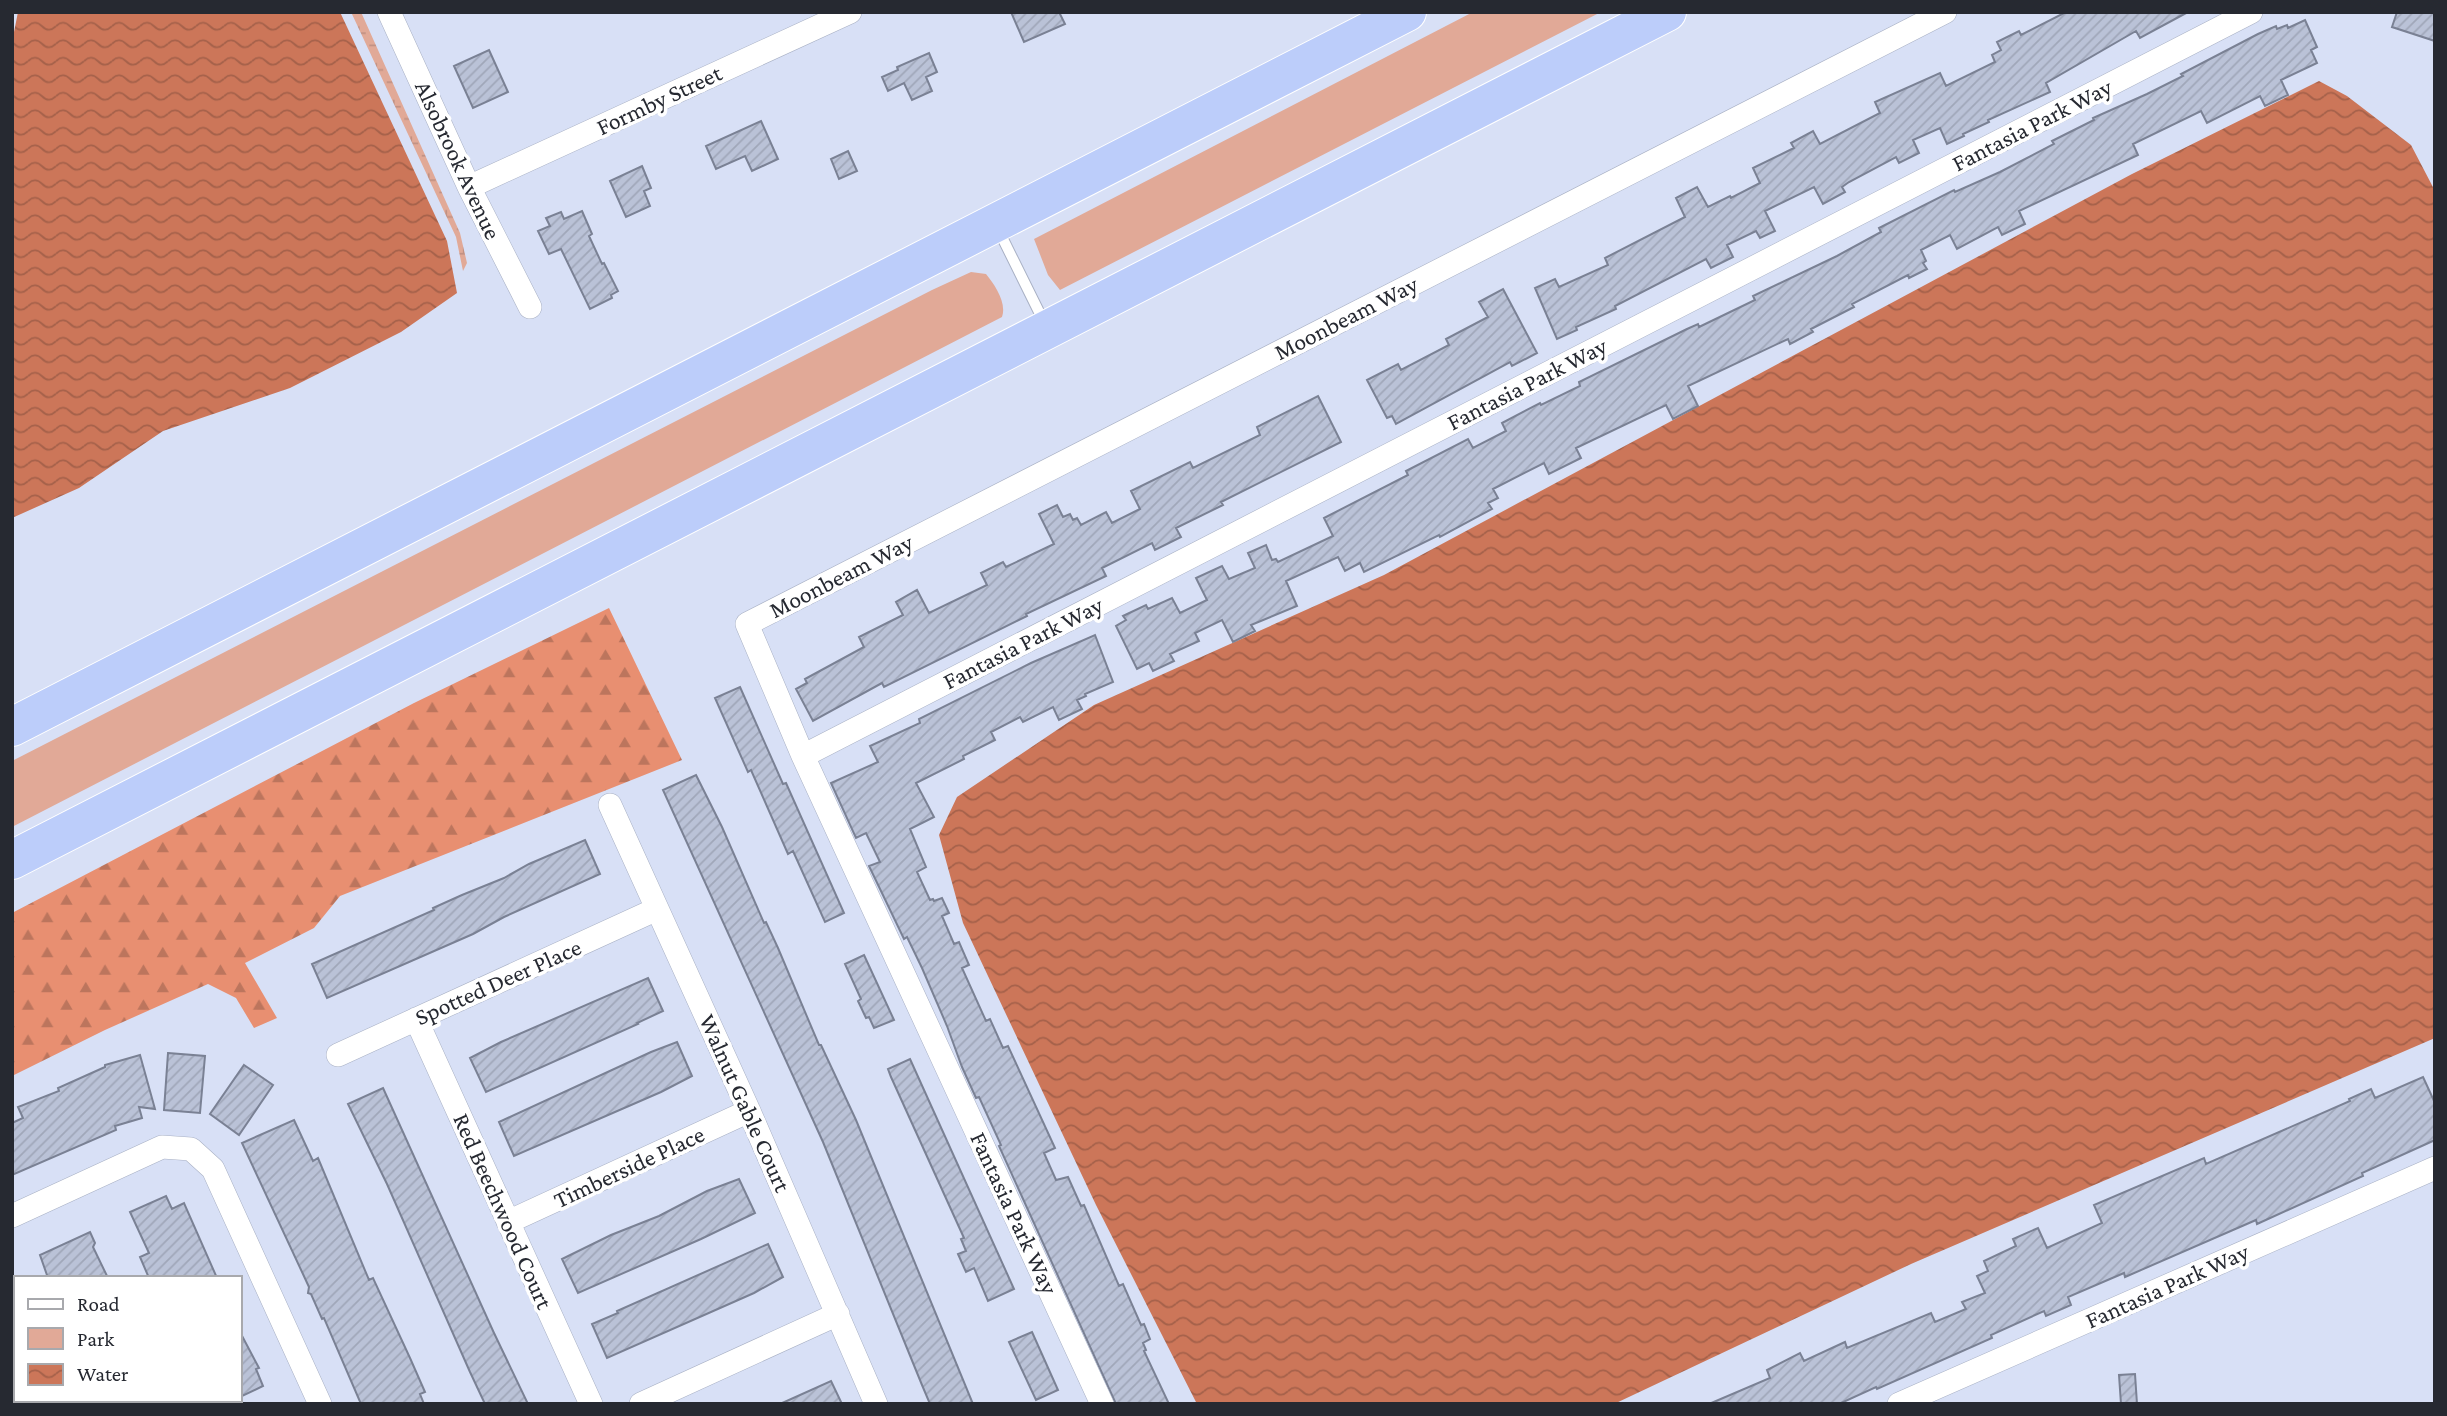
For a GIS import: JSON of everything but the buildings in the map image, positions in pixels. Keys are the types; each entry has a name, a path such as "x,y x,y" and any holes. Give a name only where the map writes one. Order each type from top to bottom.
{"highway":[{"path":"12,727 1408,12"},
{"path":"12,860 1667,12"}],"street":[{"name":"Alsobrook Avenue","path":"389,12 469,187 530,307"},
{"name":"Formby Street","path":"469,187 850,12"},
{"name":"Moonbeam Way","path":"747,624 1945,12"},
{"name":"Fantasia Park Way","path":"803,756 2251,12"},
{"name":"Fantasia Park Way","path":"747,624 803,756 1102,1404"},
{"name":"Walnut Gable Court","path":"610,805 750,1111 876,1404"},
{"name":"Spotted Deer Place","path":"338,1055 657,909"},
{"name":"Red Beechwood Court","path":"416,1018 591,1404"},
{"name":"Timberside Place","path":"508,1222 750,1111"},
{"path":"12,1216 162,1147 191,1149 213,1169 320,1404"},
{"name":"Fantasia Park Way","path":"1899,1404 2435,1168"},
{"path":"641,1404 838,1314"}],"lane":[{"path":"995,223 1048,329"}],"green space":[{"path":"351,12 361,12 460,233 467,263 463,271 456,237"},
{"path":"1473,12 1601,12 1060,290 1048,275 1034,239"},
{"path":"971,272 986,274 993,283 1002,300 1002,317 12,827 12,761"},
{"path":"609,608 682,760 340,896 314,928 245,963 277,1018 254,1028 236,998 208,984 105,1030 12,1076 12,913 414,703"}],"water":[{"path":"18,12 340,12 447,241 457,293 401,332 290,388 163,431 79,488 12,518 12,42"},
{"path":"2319,81 2347,96 2411,145 2435,191 2435,1038 1911,1264 1614,1404 1197,1404 1096,1205 963,923 939,835 957,797 1094,705 1384,575 2132,174"}]}
